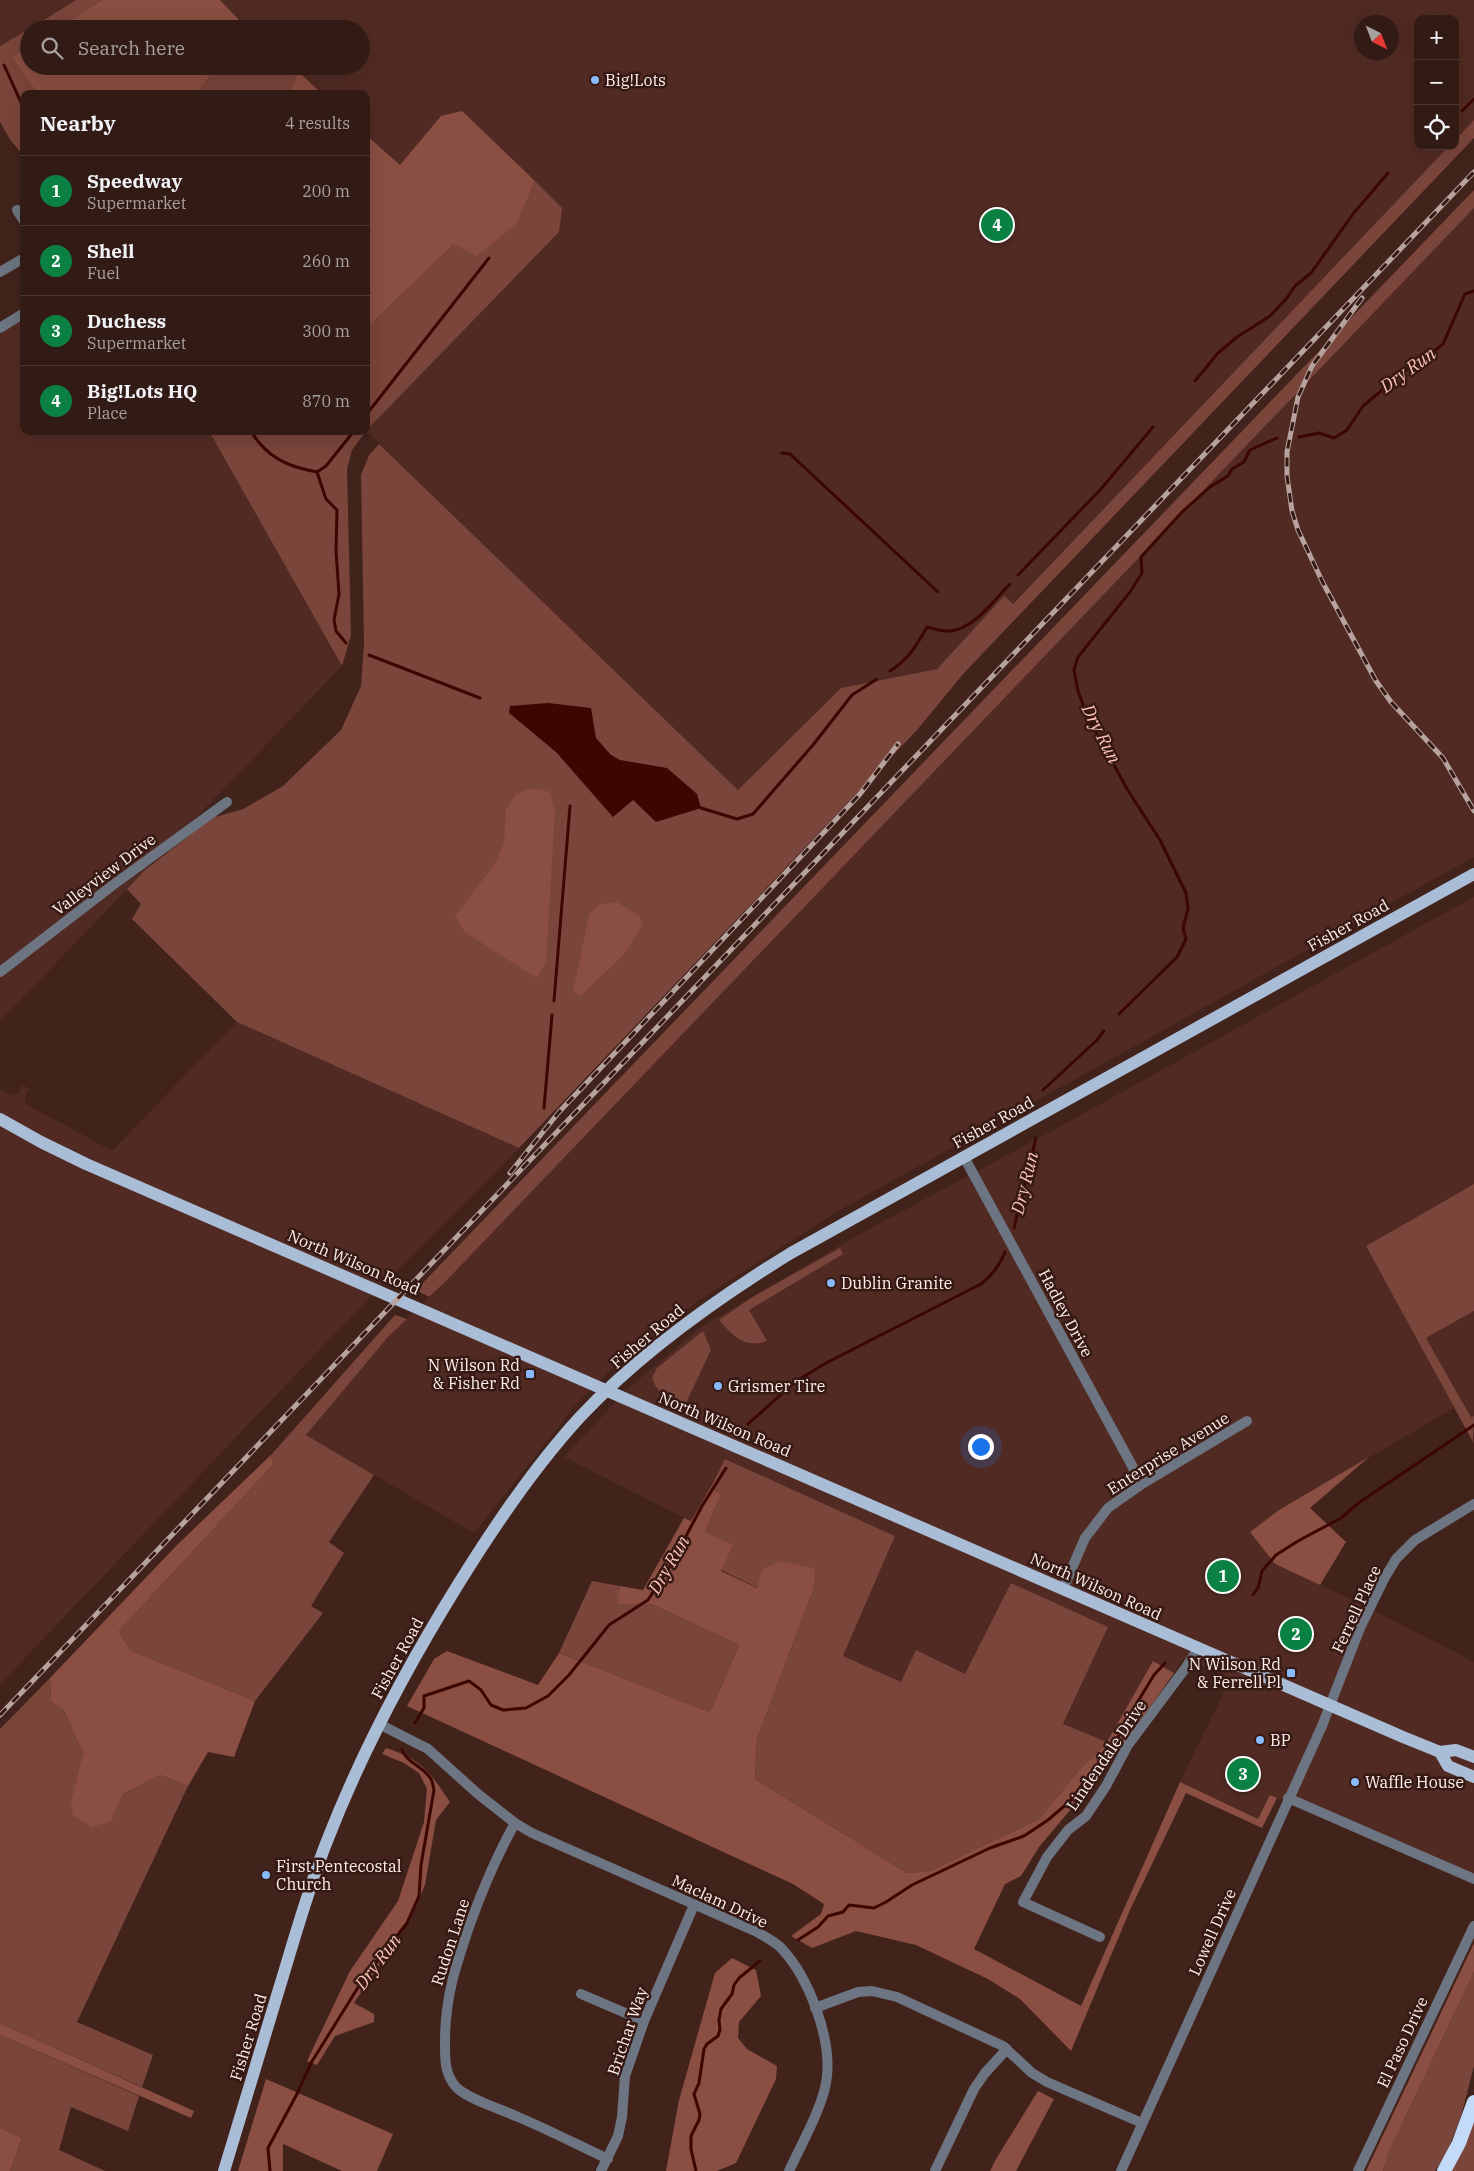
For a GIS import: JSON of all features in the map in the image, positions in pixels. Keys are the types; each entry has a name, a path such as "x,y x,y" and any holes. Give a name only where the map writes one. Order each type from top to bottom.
{"highway":[{"path":"1444,2171 1459,2143 1474,2102"}],"main road":[{"name":"Fisher Road","path":"224,2171 306,1902 327,1841 379,1724 419,1650 486,1540 559,1441 606,1392 634,1366 683,1326 746,1281 795,1251 1474,874"},
{"name":"North Wilson Road","path":"0,1119 40,1142 86,1164 606,1392 749,1452 1440,1752 1456,1750 1474,1757"},
{"name":"North Wilson Road","path":"1440,1752 1448,1766 1474,1777"}],"street":[{"path":"17,210 20,215"},
{"path":"0,272 20,260"},
{"path":"0,328 20,316"},
{"name":"Valleyview Drive","path":"0,972 113,885 227,802"},
{"name":"Hadley Drive","path":"964,1157 1142,1484"},
{"name":"Enterprise Avenue","path":"1062,1589 1085,1538 1098,1519 1115,1501 1247,1421"},
{"name":"Ferrell Place","path":"1331,1705 1360,1628 1396,1559 1415,1540 1474,1504"},
{"name":"Lindendale Drive","path":"1100,1937 1024,1902 1047,1857 1068,1830 1086,1816 1106,1786 1128,1745 1198,1648"},
{"name":"Lowell Drive","path":"1122,2171 1331,1705"},
{"name":"Maclam Drive","path":"379,1724 428,1748 478,1794 515,1823 590,1860 757,1932 782,1948 799,1972 815,2008 825,2038 827,2077 815,2114 789,2171"},
{"path":"1288,1798 1474,1879"},
{"name":"Rudon Lane","path":"515,1823 489,1872 455,1966 448,1991 445,2062 448,2076 457,2088 470,2096 542,2127 608,2159"},
{"name":"Brichar Way","path":"601,2171 618,2136 622,2116 625,2076 644,2021 694,1905"},
{"name":"El Paso Drive","path":"1358,2171 1474,1926"},
{"path":"815,2008 858,1992 872,1991 885,1993 980,2034 1007,2049 1032,2073 1048,2082 1142,2123"},
{"path":"581,1994 644,2021"},
{"path":"935,2171 974,2089 985,2073 1007,2049"}],"shaded area":[{"path":"0,0 76,0 43,20 20,20 20,34 0,46"},
{"path":"76,0 102,0 70,20 44,20"},
{"path":"102,0 220,0 239,20 70,20"},
{"path":"220,0 1474,0 1474,120 1459,136 1459,15 1414,15 1414,150 1445,150 1012,604 1004,596 937,669 841,688 738,790 370,435 370,427 559,232 441,116 400,166 370,139 370,90 318,90 302,75 370,75 370,20 240,20"},
{"path":"20,34 20,52 11,57 20,69 20,75 24,75 35,90 20,90 20,151 11,141 0,122 0,46"},
{"path":"20,52 20,69 11,57"},
{"path":"24,75 211,75 199,90 35,90"},
{"path":"211,75 296,75 291,90 199,90"},
{"path":"296,75 302,75 318,90 291,90"},
{"path":"462,111 535,181 518,222 477,256 454,244 370,325 370,139 400,165 441,116"},
{"path":"1474,120 1474,138 964,673 917,730 519,1148 237,1022 132,919 141,904 127,889 145,870 212,818 243,809 283,786 341,730 361,686 364,644 361,475 369,455 379,444 738,790 841,688 937,669 1004,596 1013,604 1445,150 1459,150 1459,136"},
{"path":"535,181 562,208 559,232 370,427 370,325 454,244 518,222"},
{"path":"1474,190 1474,208 445,1282 429,1297 416,1290"},
{"path":"1474,208 1474,857 833,1214 696,1302 616,1364 574,1407 474,1533 306,1435 388,1337 445,1282"},
{"path":"20,322 20,435 211,435 342,666 0,1021 0,334"},
{"path":"211,435 363,435 352,450 347,469 351,635 342,666"},
{"path":"548,703 591,708 596,738 611,755 620,760 667,768 697,794 701,808 656,822 633,800 613,817 556,752 509,713 510,706"},
{"path":"534,788 550,792 555,811 546,963 536,978 465,932 455,916 496,862 504,843 506,809 516,794"},
{"path":"1474,897 1474,1184 1366,1246 1454,1408 1279,1510 1250,1532 1275,1564 1365,1606 1474,1662 1474,1882 1270,1795 1258,1819 1180,1782 1231,1678 1184,1658 1174,1673 1153,1661 1107,1742 1063,1725 1108,1627 965,1674 901,1682 843,1657 895,1536 725,1459 691,1521 564,1457 630,1387 701,1327 858,1235 1050,1132"},
{"path":"617,902 639,916 643,925 623,955 581,996 573,992 589,914 600,904"},
{"path":"237,1022 519,1148 370,1297 0,1684 0,1089 12,1096 19,1093 23,1085 29,1089 25,1097 26,1104 112,1151"},
{"path":"1474,1184 1474,1311 1426,1338 1471,1417 1474,1416 1473,1442 1366,1246"},
{"path":"840,1248 843,1254 749,1310 767,1341 752,1343 740,1340 719,1320 754,1296"},
{"path":"1474,1311 1474,1416 1472,1417 1426,1338"},
{"path":"395,1315 407,1319 388,1337 306,1435 374,1475 329,1542 344,1553 311,1606 323,1613 255,1701 130,1650 119,1631 273,1465 271,1455"},
{"path":"703,1331 711,1350 685,1405 661,1393 652,1378 657,1368"},
{"path":"271,1455 273,1465 119,1631 130,1650 255,1701 234,1757 208,1752 188,1786 160,1775 122,1795 111,1821 92,1827 73,1815 71,1802 83,1753 64,1711 51,1701 50,1678 178,1544"},
{"path":"1369,1457 1310,1508 1346,1542 1320,1585 1275,1564 1250,1532 1279,1510"},
{"path":"725,1459 895,1536 843,1656 901,1682 916,1650 965,1674 1011,1583 1108,1627 1063,1724 1107,1742 1080,1769 1039,1819 930,1871 907,1873 755,1779 757,1739 814,1588 816,1569 758,1588 721,1570 705,1532 721,1494 710,1488"},
{"path":"710,1488 721,1494 705,1532 733,1545 721,1571 757,1588 762,1569 781,1561 816,1569 814,1588 757,1739 755,1779 907,1873 930,1871 1039,1819 1080,1769 1107,1742 1153,1661 1174,1673 1114,1758 1039,1847 1021,1876 1005,1884 974,1949 1081,2006 1180,1782 1258,1819 1270,1795 1277,1798 1262,1828 1186,1793 1130,1910 1071,2051 1020,1999 988,1979 916,1945 856,1931 812,1948 791,1936 821,1914 824,1904 793,1884 407,1706 434,1659 447,1651 538,1685 559,1653 710,1712 739,1645 651,1604 617,1604 620,1586 643,1590 684,1518 691,1521"},
{"path":"592,1581 620,1586 618,1604 651,1604 739,1645 710,1712 559,1653"},
{"path":"50,1678 51,1701 64,1711 83,1753 79,1773 122,1795 160,1775 188,1786 77,2022 153,2055 142,2087 0,2023 0,1729"},
{"path":"386,1748 408,1757 424,1768 450,1802 436,1820 425,1885 410,1919 354,2003 374,2014 374,2022 335,2036 317,2065 307,2061 350,1971 398,1901 424,1822 427,1789 419,1773 404,1763 382,1754"},
{"path":"1474,1943 1474,1972 1389,2152 1383,2171 1366,2171"},
{"path":"732,1958 756,1970 761,1996 739,2022 738,2038 747,2049 777,2066 776,2079 736,2163 717,2171 666,2171 679,2100 715,1973"},
{"path":"1474,1972 1474,2066 1460,2120 1447,2152 1435,2171 1383,2171 1389,2152"},
{"path":"0,2023 194,2111 191,2118 0,2035"},
{"path":"0,2035 139,2096 128,2131 71,2107 59,2150 105,2171 10,2171 22,2138 0,2128"},
{"path":"266,2079 393,2134 377,2171 342,2171 283,2144 283,2171 238,2171"},
{"path":"1038,2091 1054,2099 1016,2171 990,2171 996,2159"},
{"path":"1474,2118 1474,2171 1449,2171"},
{"path":"0,2128 22,2138 10,2171 0,2171"}],"waterway":[{"path":"4,65 20,100"},
{"path":"1462,111 1474,99"},
{"path":"1195,381 1218,353 1237,337 1270,316 1287,298 1295,286 1311,273 1353,214 1388,173"},
{"path":"370,410 489,258"},
{"name":"Dry Run","path":"1299,437 1319,433 1334,438 1347,430 1363,406 1380,392 1392,378 1422,361 1443,344 1465,294 1474,291"},
{"path":"1018,575 1101,489 1153,427"},
{"path":"254,435 264,448 287,464 317,472"},
{"path":"346,643 336,631 334,620 339,594 336,551 337,510 326,499 317,472 326,466 351,435"},
{"name":"Dry Run","path":"1119,1014 1177,957 1186,939 1183,928 1188,909 1186,893 1160,840 1127,789 1087,715 1078,691 1074,670 1078,657 1130,592 1142,573 1141,557 1182,512 1210,487 1228,476 1232,469 1244,462 1250,450 1277,438"},
{"path":"782,453 790,454 938,592"},
{"path":"890,671 912,652 927,627 947,631 959,629 967,625 983,613 1010,584"},
{"path":"369,655 480,698"},
{"path":"701,808 737,819 753,814 813,745 852,695 877,679"},
{"path":"554,1001 570,806"},
{"path":"544,1108 552,1015"},
{"name":"Dry Run","path":"1043,1090 1097,1040 1104,1031"},
{"name":"Dry Run","path":"1014,1228 1036,1138"},
{"name":"Dry Run","path":"748,1424 795,1382 826,1363 981,1284 995,1270 1005,1252"},
{"path":"1253,1595 1258,1588 1262,1571 1276,1555 1341,1518 1360,1502 1474,1425"},
{"name":"Dry Run","path":"415,1723 424,1708 424,1696 469,1681 481,1690 491,1705 503,1710 526,1708 548,1696 569,1675 609,1625 648,1600 670,1566 702,1506 726,1468"},
{"path":"798,1940 818,1927 828,1916 843,1912 849,1905 874,1908 912,1885 990,1848 1024,1836 1048,1820 1069,1802 1118,1738 1121,1729 1154,1675 1165,1663"},
{"name":"Dry Run","path":"270,2171 268,2148 311,2063 362,1981 407,1923 419,1896 421,1865 434,1790 432,1780 402,1750"},
{"path":"696,2171 691,2149 691,2136 700,2114 694,2094 699,2083 704,2049 707,2044 718,2036 721,2009 732,1994 734,1985 739,1978 760,1961"}],"railway":[{"path":"0,1715 1474,172"},
{"path":"1362,298 1312,366 1298,397 1287,452 1287,476 1292,511 1298,530 1323,583 1376,681 1391,702 1443,758 1474,811"},
{"path":"510,1173 559,1112 860,794 898,744"}],"place":[{"name":"Big!Lots","path":"595,80"},
{"name":"Big!Lots HQ","path":"997,225"},
{"name":"Dublin Granite","path":"831,1283"},
{"name":"N Wilson Rd & Fisher Rd","path":"530,1374"},
{"name":"Grismer Tire","path":"718,1386"},
{"name":"Speedway","path":"1223,1576"},
{"name":"Shell","path":"1296,1634"},
{"name":"N Wilson Rd & Ferrell Pl","path":"1291,1673"},
{"name":"BP","path":"1260,1740"},
{"name":"Duchess","path":"1243,1774"},
{"name":"Waffle House","path":"1355,1782"},
{"name":"First Pentecostal Church","path":"266,1875"}]}
